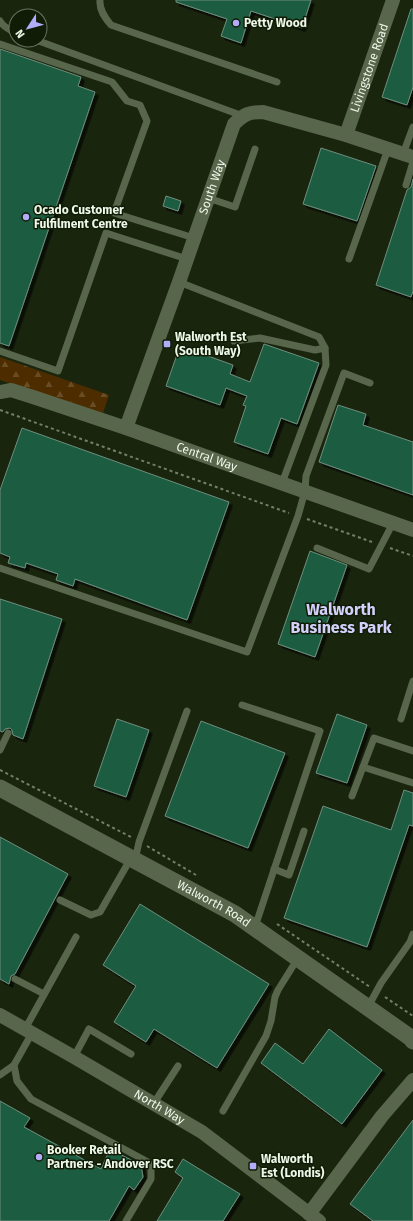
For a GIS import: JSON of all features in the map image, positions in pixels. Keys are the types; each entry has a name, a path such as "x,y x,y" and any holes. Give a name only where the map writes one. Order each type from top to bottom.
{"street":[{"name":"Livingstone Road","path":"346,135 393,0"},
{"path":"243,116 253,112 263,112 346,135 410,158"},
{"name":"South Way","path":"126,428 234,124 243,116"},
{"name":"Central Way","path":"0,392 11,390 126,428 413,530"},
{"name":"Walworth Road","path":"0,788 235,914 368,1007 413,1041"},
{"name":"North Way","path":"0,1015 74,1056 202,1132 314,1217 382,1116 413,1080"}],"lane":[{"path":"100,0 99,2 102,15 111,25 277,82"},
{"path":"0,21 8,28"},
{"path":"0,44 112,82 128,101 140,105 147,121 114,213 194,238"},
{"path":"48,44 243,116"},
{"path":"406,185 413,127"},
{"path":"208,198 235,207 256,148"},
{"path":"349,259 388,149"},
{"path":"0,351 58,371 106,233 187,259"},
{"path":"179,282 319,337 325,348 326,365 282,483"},
{"path":"234,341 260,338 316,350 325,348"},
{"path":"0,568 247,652 298,516 305,491 306,476 344,373 370,383"},
{"path":"317,548 369,569 393,523"},
{"path":"401,719 413,681"},
{"path":"242,705 320,731 255,928"},
{"path":"60,900 92,916 100,912 133,859 187,711"},
{"path":"0,750 8,734"},
{"path":"352,796 374,738 413,751"},
{"path":"363,767 413,783"},
{"path":"274,869 290,875 304,831"},
{"path":"368,1007 381,983 410,942 413,934"},
{"path":"0,1075 14,1065 44,994 76,937"},
{"path":"223,1111 266,1036 278,990 298,958"},
{"path":"15,979 44,994"},
{"path":"74,1056 90,1029 131,1054"},
{"path":"14,1065 17,1081 30,1098 148,1162 151,1169 151,1179 126,1221"},
{"path":"154,1103 178,1066"}],"path":[{"path":"0,410 413,556"}],"green space":[{"path":"0,357 109,395 103,413 0,380"}],"building":[{"name":"Petty Wood","path":"176,0 311,0 302,28 251,11 241,43 221,36 227,19 176,2"},
{"path":"411,9 413,9 413,87 407,105 382,97"},
{"name":"Ocado Customer Fulfilment Centre","path":"0,49 81,77 78,86 95,92 9,346 0,343"},
{"path":"321,148 376,166 357,221 303,204"},
{"path":"413,179 413,291 411,297 376,285 407,190 411,187"},
{"path":"166,196 181,201 178,211 163,206"},
{"path":"264,344 319,363 297,424 281,418 268,454 234,442 246,406 243,405 247,396 226,388 220,405 166,386 180,346 233,365 230,374 250,382"},
{"path":"338,405 366,414 363,425 413,442 413,495 319,462"},
{"path":"22,428 229,502 187,620 75,579 73,586 56,580 58,574 26,563 25,568 8,563 10,557 0,553 0,490"},
{"path":"310,551 347,565 315,657 278,644"},
{"path":"0,599 62,619 23,739 13,735 10,728 5,729 3,732 0,731"},
{"path":"337,714 367,725 347,783 316,773"},
{"path":"117,719 149,730 126,797 94,786"},
{"path":"201,721 285,753 248,848 165,816"},
{"path":"404,790 413,793 413,826 409,825 367,947 284,918 323,806 391,830"},
{"path":"0,837 68,874 15,974 11,976 9,984 0,979"},
{"path":"140,904 269,984 217,1068 154,1029 146,1042 114,1022 136,986 103,965"},
{"path":"329,1029 382,1070 342,1124 261,1063 275,1043 303,1064"},
{"name":"Booker Retail Partners - Andover RSC","path":"0,1101 30,1118 24,1127 101,1169 110,1149 141,1165 143,1177 134,1190 129,1186 109,1221 0,1221"},
{"path":"413,1120 413,1221 373,1221 350,1204"},
{"path":"183,1159 240,1194 223,1221 157,1221 183,1178 175,1172"}],"place":[{"name":"Petty Wood","path":"236,23"},
{"name":"Ocado Customer Fulfilment Centre","path":"26,217"},
{"name":"Walworth Est (South Way)","path":"167,344"},
{"name":"Booker Retail Partners - Andover RSC","path":"39,1157"},
{"name":"Walworth Est (Londis)","path":"253,1166"}],"district":[{"name":"Walworth Business Park","path":"341,618"}]}
